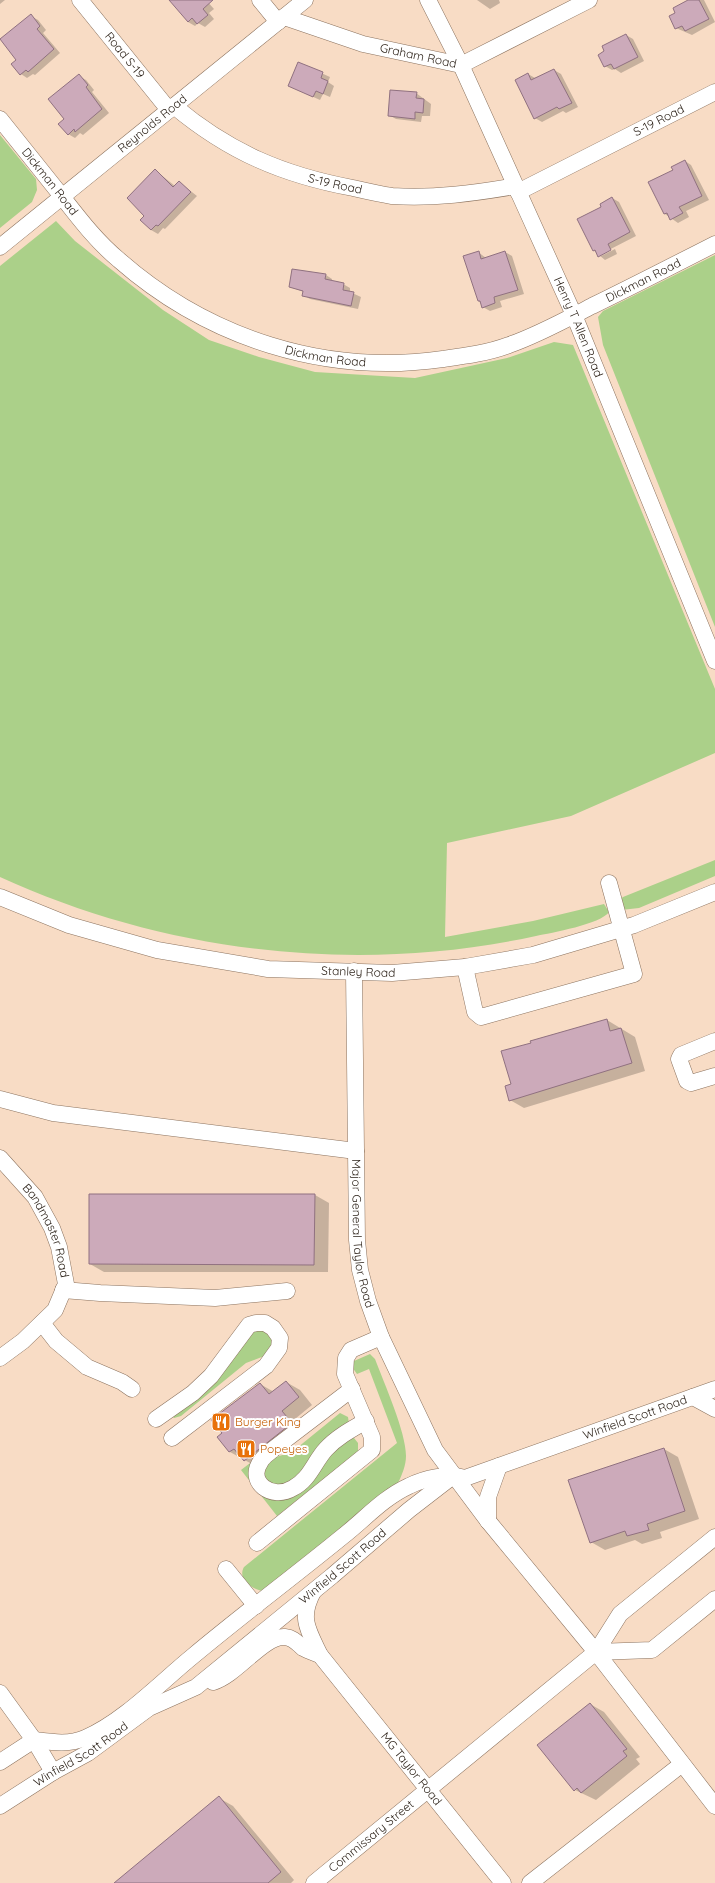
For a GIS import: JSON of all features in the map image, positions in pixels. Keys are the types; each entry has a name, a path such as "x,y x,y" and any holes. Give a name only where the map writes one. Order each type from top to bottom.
{"street":[{"name":"Road S-19","path":"80,0 171,108"},
{"path":"260,0 281,20"},
{"name":"Reynolds Road","path":"0,248 305,0"},
{"name":"Henry T Allen Road","path":"428,0 460,65 574,315 715,661"},
{"name":"Graham Road","path":"281,20 363,44 460,65 589,0"},
{"name":"S-19 Road","path":"171,108 226,144 259,161 323,182 392,196 447,195 517,189 715,92"},
{"name":"Dickman Road","path":"0,119 88,229 117,258 160,293 183,308 220,327 258,343 298,354 339,361 375,364 424,362 467,356 508,346 552,328 574,315 715,244"},
{"path":"465,967 475,1012 481,1017 634,974 609,883"},
{"name":"Stanley Road","path":"0,897 69,925 157,950 268,969 392,973 465,967 533,955 634,925 715,892"},
{"name":"Major General Taylor Road","path":"354,971 357,1240 360,1270 368,1301 381,1337 435,1450 488,1521 596,1652 715,1806"},
{"path":"715,1041 681,1055 679,1060 687,1081 691,1083 715,1076"},
{"path":"0,1098 53,1113 356,1150"},
{"name":"Bandmaster Road","path":"0,1158 35,1197 52,1228 64,1265 66,1284 55,1310 42,1323 0,1358"},
{"path":"63,1290 215,1298 287,1291"},
{"path":"42,1323 56,1341 87,1367 122,1382 132,1389"},
{"path":"156,1419 193,1393 211,1376 249,1325 265,1323 273,1328 280,1338 279,1348 266,1366 172,1438"},
{"path":"258,1543 372,1450 372,1437 345,1374 346,1358 351,1350 381,1337"},
{"path":"352,1389 272,1450 261,1461 258,1478 260,1484 268,1491 277,1494 294,1488 309,1475 324,1450 333,1442 366,1421"},
{"name":"Winfield Scott Road","path":"0,1806 53,1772 88,1753 148,1708 196,1687 409,1510 455,1475 465,1478 715,1390"},
{"path":"694,1397 715,1410"},
{"path":"488,1521 488,1497 499,1466"},
{"path":"0,1762 34,1740 66,1743 84,1739 107,1727 344,1536 384,1500 410,1485 455,1475"},
{"name":"Commissary Street","path":"314,1883 596,1652 620,1614 715,1537"},
{"path":"226,1568 256,1606"},
{"path":"314,1590 306,1605 305,1615 311,1636 320,1655"},
{"path":"596,1652 652,1650 715,1599"},
{"path":"196,1687 220,1680 241,1666 263,1645 273,1638 284,1637 295,1640 304,1649 320,1655"},
{"name":"MG Taylor Road","path":"320,1655 503,1883"},
{"path":"0,1693 34,1740 53,1772"},
{"path":"530,1883 682,1764"}],"green space":[{"path":"0,135 36,179 37,190 32,202 0,228"},
{"path":"56,221 75,241 163,310 209,340 259,357 315,372 415,378 507,358 554,342 573,345 715,689 715,753 571,816 447,843 445,937 533,921 604,904 609,912 604,916 586,924 564,930 468,948 400,954 332,955 263,950 195,939 129,924 63,903 0,877 0,266"},
{"path":"715,255 715,627 603,345 598,317 603,311"},
{"path":"715,860 715,876 639,908 621,910 619,900 623,897"},
{"path":"267,1330 273,1339 272,1347 267,1355 246,1363 181,1416 174,1418 172,1416 249,1332"},
{"path":"370,1354 375,1359 389,1394 399,1421 405,1446 405,1463 398,1483 262,1591 250,1586 242,1576 244,1567 397,1443 369,1369 357,1374 352,1367 354,1361"},
{"path":"340,1413 348,1417 349,1424 296,1480 272,1487 264,1476 266,1466 273,1458 292,1452"},
{"path":"349,1437 354,1438 358,1443 358,1452 277,1516 241,1470 258,1457 270,1498"}],"building":[{"path":"169,0 213,0 203,9 208,15 197,24 192,18 188,22"},
{"path":"688,0 699,0 709,19 685,31 682,26 675,29 669,16 675,13 673,8"},
{"path":"31,14 40,26 37,29 54,49 28,72 26,70 20,75 11,64 16,60 0,39"},
{"path":"626,34 638,57 614,69 611,64 604,67 598,55 604,51 602,46"},
{"path":"298,62 323,72 321,78 328,81 323,94 316,91 313,97 288,86"},
{"path":"554,69 572,103 559,109 557,107 534,119 515,80 528,73 531,80"},
{"path":"79,74 88,85 86,87 102,109 75,132 74,129 68,135 58,124 64,119 48,99"},
{"path":"390,90 417,92 416,98 424,99 423,113 415,112 415,119 388,116"},
{"path":"685,160 702,196 679,207 683,213 670,220 667,213 664,214 648,182 673,170 671,167"},
{"path":"155,169 173,187 179,181 191,192 158,226 156,225 151,230 140,220 144,216 127,198"},
{"path":"612,197 630,232 608,244 611,250 598,257 595,250 593,251 577,219 601,207 600,204"},
{"path":"479,251 481,259 505,251 518,290 494,297 495,303 482,308 480,301 478,301 463,256"},
{"path":"292,269 326,274 325,279 344,283 343,290 354,292 351,306 302,296 303,291 289,287"},
{"path":"607,1019 610,1031 621,1028 632,1063 509,1101 505,1086 511,1084 501,1051"},
{"path":"89,1194 315,1194 314,1265 89,1264"},
{"path":"286,1381 299,1397 282,1411 292,1423 244,1461 234,1449 229,1452 217,1437 222,1433 211,1420 260,1383 269,1394"},
{"path":"664,1448 685,1511 647,1524 649,1530 627,1536 625,1531 590,1543 568,1480"},
{"path":"590,1703 627,1749 623,1751 627,1756 581,1793 577,1788 574,1791 537,1745"},
{"path":"219,1796 281,1872 268,1883 114,1883"}],"place":[{"name":"Burger King","path":"221,1422"},
{"name":"Popeyes","path":"246,1449"}]}
